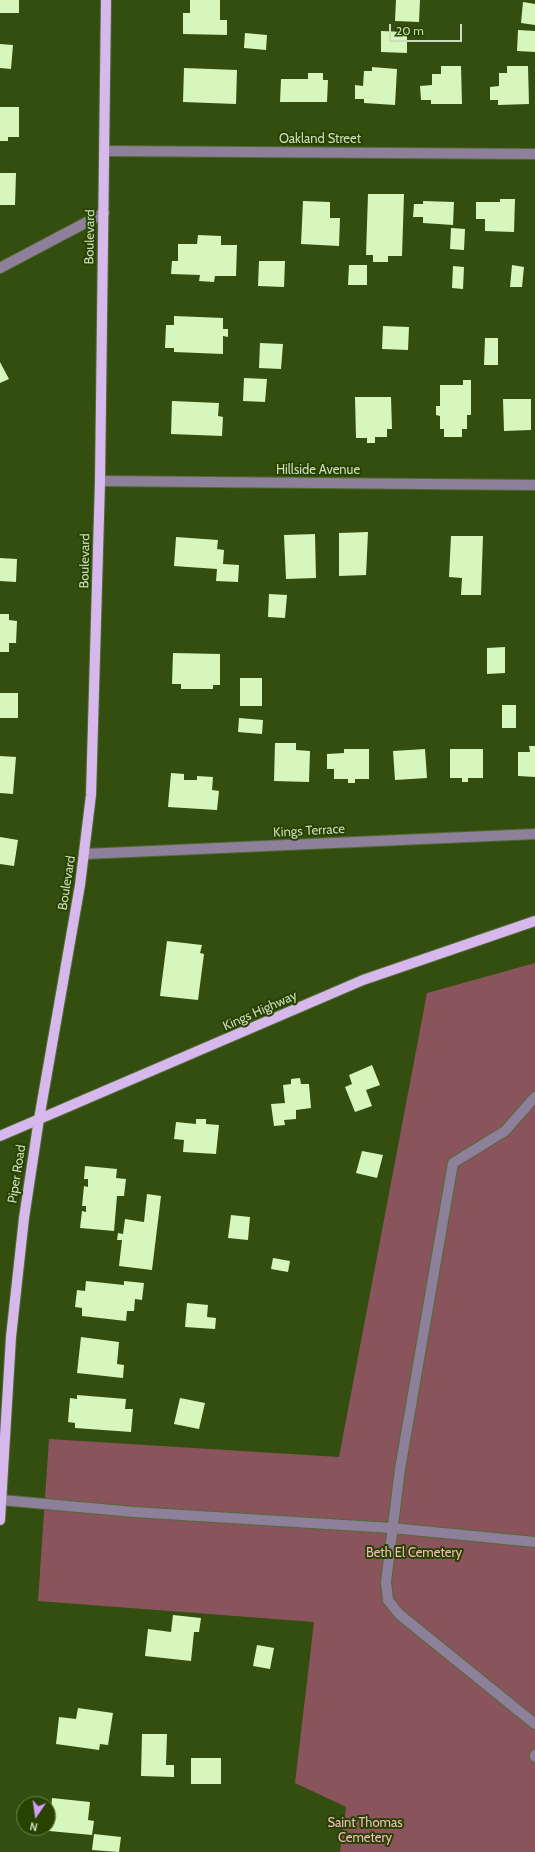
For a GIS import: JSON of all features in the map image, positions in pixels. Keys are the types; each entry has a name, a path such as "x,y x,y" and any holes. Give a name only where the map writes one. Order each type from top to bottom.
{"main road":[{"name":"Boulevard","path":"39,1119 85,854 91,795 100,481 106,0"},
{"name":"Kings Highway","path":"0,1136 164,1068 363,980 535,921"},
{"name":"Piper Road","path":"0,1520 12,1332 24,1218 39,1119"}],"street":[{"name":"Oakland Street","path":"105,151 535,154"},
{"path":"0,268 104,213"},
{"name":"Hillside Avenue","path":"100,481 535,485"},
{"name":"Kings Terrace","path":"85,854 535,834"},
{"path":"535,1097 505,1132 453,1163 400,1469 386,1582 388,1600 399,1614 535,1724"},
{"path":"2,1500 134,1512 392,1528 535,1542"}],"green space":[{"name":"Beth El Cemetery","path":"535,963 535,1852 340,1852 346,1807 295,1783 314,1622 38,1601 49,1439 339,1457 427,993"}],"building":[{"path":"0,0 19,0 19,13 0,13"},
{"path":"190,0 220,0 220,20 227,20 227,35 183,34 183,13 190,13"},
{"path":"396,0 420,0 419,22 395,21"},
{"path":"523,2 535,4 535,25 521,23"},
{"path":"518,30 535,31 535,52 517,51"},
{"path":"381,31 407,32 407,53 381,52"},
{"path":"245,33 267,35 266,50 244,48"},
{"path":"0,44 13,45 11,69 0,68"},
{"path":"441,66 461,66 462,104 431,104 431,100 421,100 420,86 432,85 432,74 441,74"},
{"path":"507,66 528,66 529,104 498,105 498,100 490,100 490,87 499,86 499,73 507,73"},
{"path":"372,67 397,69 395,105 364,103 364,99 355,99 355,85 363,86 364,71 372,71"},
{"path":"184,68 237,70 236,104 183,102"},
{"path":"308,73 323,73 323,80 328,80 327,102 280,102 281,79 308,79"},
{"path":"0,107 19,107 19,137 8,137 8,141 0,141"},
{"path":"0,173 16,173 15,205 0,205"},
{"path":"368,194 404,194 402,256 388,256 388,262 373,262 373,255 366,255"},
{"path":"500,199 515,199 514,232 485,231 485,219 476,219 476,202 500,202"},
{"path":"303,201 330,202 330,218 340,218 339,246 301,244"},
{"path":"423,201 454,202 453,225 423,223 423,217 413,217 414,204 423,204"},
{"path":"451,228 465,229 464,250 450,249"},
{"path":"198,235 221,236 221,245 237,245 236,276 215,276 214,282 199,281 200,275 171,274 172,261 178,261 178,244 197,244"},
{"path":"259,261 285,261 284,287 258,286"},
{"path":"349,265 367,265 367,285 348,285"},
{"path":"512,265 524,267 522,287 510,287"},
{"path":"453,266 464,267 463,289 452,288"},
{"path":"174,316 223,318 223,329 228,329 228,337 223,336 223,354 174,352 174,348 165,348 166,325 174,325"},
{"path":"383,326 409,327 408,350 382,349"},
{"path":"485,338 498,338 498,365 484,365"},
{"path":"260,343 283,344 281,369 259,368"},
{"path":"0,362 9,379 0,383"},
{"path":"244,378 267,379 265,402 243,401"},
{"path":"463,380 471,380 471,415 467,415 467,429 462,429 462,437 444,437 444,429 440,429 440,416 436,415 436,406 440,406 440,385 463,385"},
{"path":"355,397 391,397 392,429 387,429 387,437 375,437 375,443 367,443 367,438 356,438"},
{"path":"503,399 531,399 531,430 504,431"},
{"path":"172,401 219,403 218,416 223,417 222,436 171,434"},
{"path":"368,532 366,575 339,576 339,533"},
{"path":"315,534 316,578 286,579 284,535"},
{"path":"451,536 483,536 481,595 461,595 462,578 449,577"},
{"path":"176,537 218,540 217,549 224,550 223,564 239,565 238,582 216,581 217,569 174,566"},
{"path":"0,558 17,559 16,582 0,581"},
{"path":"269,594 287,595 285,618 268,617"},
{"path":"0,614 9,614 9,620 17,621 16,643 9,643 9,652 0,652"},
{"path":"505,647 505,673 487,674 487,648"},
{"path":"173,653 220,654 220,685 213,685 213,689 181,689 181,684 172,684"},
{"path":"240,678 262,678 262,706 240,706"},
{"path":"0,693 18,693 18,718 0,718"},
{"path":"502,705 516,705 516,728 502,728"},
{"path":"239,718 263,720 262,734 238,732"},
{"path":"275,743 296,743 296,750 310,751 309,782 274,781"},
{"path":"529,746 535,746 535,777 518,776 518,752 530,752"},
{"path":"344,749 369,749 369,779 355,779 355,783 348,783 348,779 334,779 334,769 327,769 327,754 344,753"},
{"path":"425,749 427,778 395,780 393,751"},
{"path":"450,749 483,749 483,778 468,778 468,782 462,782 462,778 450,778"},
{"path":"0,756 16,757 13,794 0,793"},
{"path":"171,773 184,774 184,780 197,780 197,776 213,777 212,790 219,791 217,810 168,807"},
{"path":"0,837 18,840 14,866 0,864"},
{"path":"167,941 202,945 200,953 204,954 198,1000 160,996"},
{"path":"372,1065 380,1085 366,1090 372,1106 355,1112 345,1087 352,1084 349,1075"},
{"path":"300,1078 301,1084 309,1084 311,1108 296,1110 296,1119 284,1120 285,1125 274,1126 271,1104 285,1103 283,1085 291,1084 291,1079"},
{"path":"196,1119 206,1119 206,1124 219,1125 216,1154 183,1152 184,1140 174,1139 176,1122 196,1124"},
{"path":"362,1151 383,1155 377,1178 356,1173"},
{"path":"85,1166 117,1169 116,1178 126,1179 124,1196 117,1196 114,1231 80,1228 82,1211 86,1212 86,1206 82,1206 84,1186 88,1187 88,1179 84,1179"},
{"path":"147,1194 161,1196 152,1270 119,1266 122,1240 117,1240 118,1233 123,1234 125,1219 144,1222"},
{"path":"231,1215 250,1217 248,1240 228,1238"},
{"path":"273,1258 290,1261 288,1272 271,1269"},
{"path":"86,1281 124,1285 124,1281 144,1283 142,1300 135,1299 134,1311 127,1311 126,1321 82,1316 82,1308 75,1307 77,1290 85,1291"},
{"path":"187,1303 208,1305 207,1317 216,1318 215,1329 185,1327"},
{"path":"81,1337 119,1342 117,1364 124,1365 123,1378 77,1373"},
{"path":"77,1395 126,1399 125,1409 133,1409 131,1432 75,1428 75,1423 68,1422 70,1398 77,1399"},
{"path":"180,1398 205,1403 199,1429 174,1424"},
{"path":"173,1615 201,1618 199,1632 194,1632 191,1661 145,1656 148,1629 171,1632"},
{"path":"257,1645 274,1648 270,1669 253,1666"},
{"path":"78,1708 113,1713 108,1745 100,1744 99,1750 56,1744 59,1717 76,1719"},
{"path":"142,1734 167,1734 166,1765 174,1765 174,1777 141,1776"},
{"path":"191,1758 221,1758 221,1784 191,1784"},
{"path":"56,1798 90,1802 88,1820 94,1821 92,1835 56,1832"},
{"path":"94,1834 121,1837 119,1852 92,1850"}],"park label":[{"name":"Saint Thomas Cemetery","path":"365,1830"}]}
